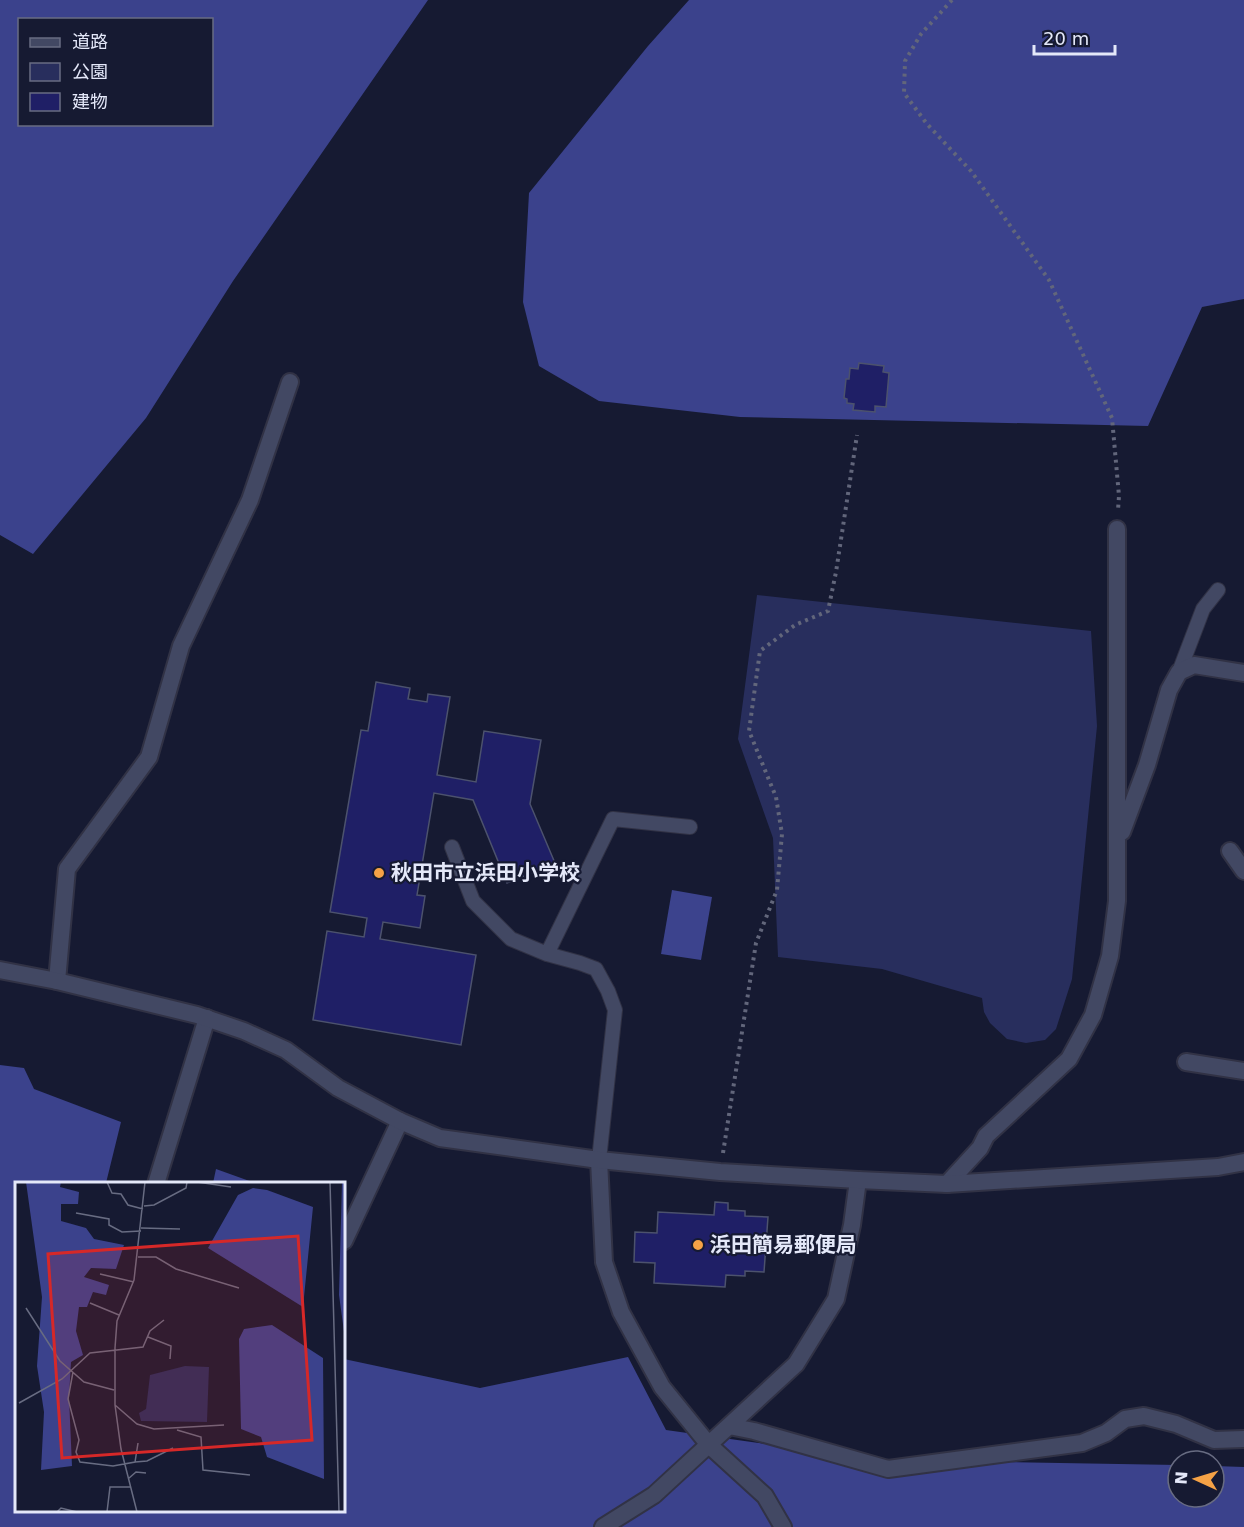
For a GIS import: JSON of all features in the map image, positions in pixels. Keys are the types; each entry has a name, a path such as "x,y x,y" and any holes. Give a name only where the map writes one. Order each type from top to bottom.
{"street":[{"path":"57,981 67,869 148,757 181,646 250,500 290,382"},
{"path":"947,1184 980,1148 986,1136 1069,1059 1093,1015 1110,956 1117,901 1117,528"},
{"path":"1117,844 1147,765 1169,690 1179,672 1194,665 1244,673"},
{"path":"1230,851 1244,871"},
{"path":"0,970 57,981 207,1018 244,1031 286,1050 338,1088 400,1121 440,1138 600,1160 720,1172 947,1184 1218,1167 1244,1162"},
{"path":"157,1182 207,1018"},
{"path":"1186,1062 1244,1071"},
{"path":"345,1239 400,1121"},
{"path":"600,1160 604,1262 621,1311 662,1387 709,1445 765,1496 783,1527"},
{"path":"603,1527 654,1495 796,1364 836,1299 852,1225 858,1180"},
{"path":"729,1426 888,1469 1082,1443 1106,1433 1125,1419 1144,1416 1176,1424 1214,1440 1244,1439"}],"lane":[{"path":"1179,672 1203,609 1218,590"},
{"path":"547,954 613,819 690,828"},
{"path":"452,847 473,901 511,939 547,954 596,969 608,991 615,1010 600,1160"}],"path":[{"path":"952,0 921,34 905,61 904,93 927,124 971,171 1048,280 1112,418 1119,496 1117,528"},
{"path":"720,1172 756,943 777,890 782,834 776,797 749,731 760,651 795,625 828,611 857,435"}],"green space":[{"path":"757,595 1091,631 1097,726 1072,979 1056,1029 1045,1040 1026,1043 1007,1039 990,1023 984,1012 982,998 882,969 778,957 773,838 738,739"}],"shaded area":[{"path":"0,0 428,0 233,281 146,418 33,554 0,535"},
{"path":"689,0 1244,0 1244,299 1202,307 1148,426 740,417 599,401 539,366 523,302 529,193 648,46"},
{"path":"672,890 712,897 701,960 661,954"},
{"path":"0,1065 24,1068 34,1089 121,1122 106,1182 15,1182 15,1512 345,1512 345,1359 480,1388 628,1357 666,1430 881,1460 1166,1465 1166,1509 1226,1509 1226,1466 1244,1467 1244,1527 0,1527"},
{"path":"216,1169 252,1182 213,1182"}],"building":[{"path":"859,363 884,366 883,372 889,373 886,407 875,406 875,412 853,410 854,404 847,403 847,399 844,398 846,379 849,379 850,368 858,369"},
{"name":"秋田市立浜田小学校","path":"376,682 410,688 408,699 427,702 428,694 450,697 437,775 476,782 484,731 541,740 530,804 555,863 507,883 473,800 434,793 417,895 425,896 420,928 383,922 380,939 476,955 461,1045 313,1020 327,931 364,937 367,918 330,912 361,730 368,731"},
{"path":"715,1202 728,1203 728,1210 745,1211 745,1216 768,1217 764,1272 745,1271 745,1276 726,1275 725,1287 654,1283 655,1263 634,1262 635,1232 657,1233 658,1212 714,1215"}],"place":[{"name":"秋田市立浜田小学校","path":"379,873"},
{"name":"浜田簡易郵便局","path":"698,1245"}]}
